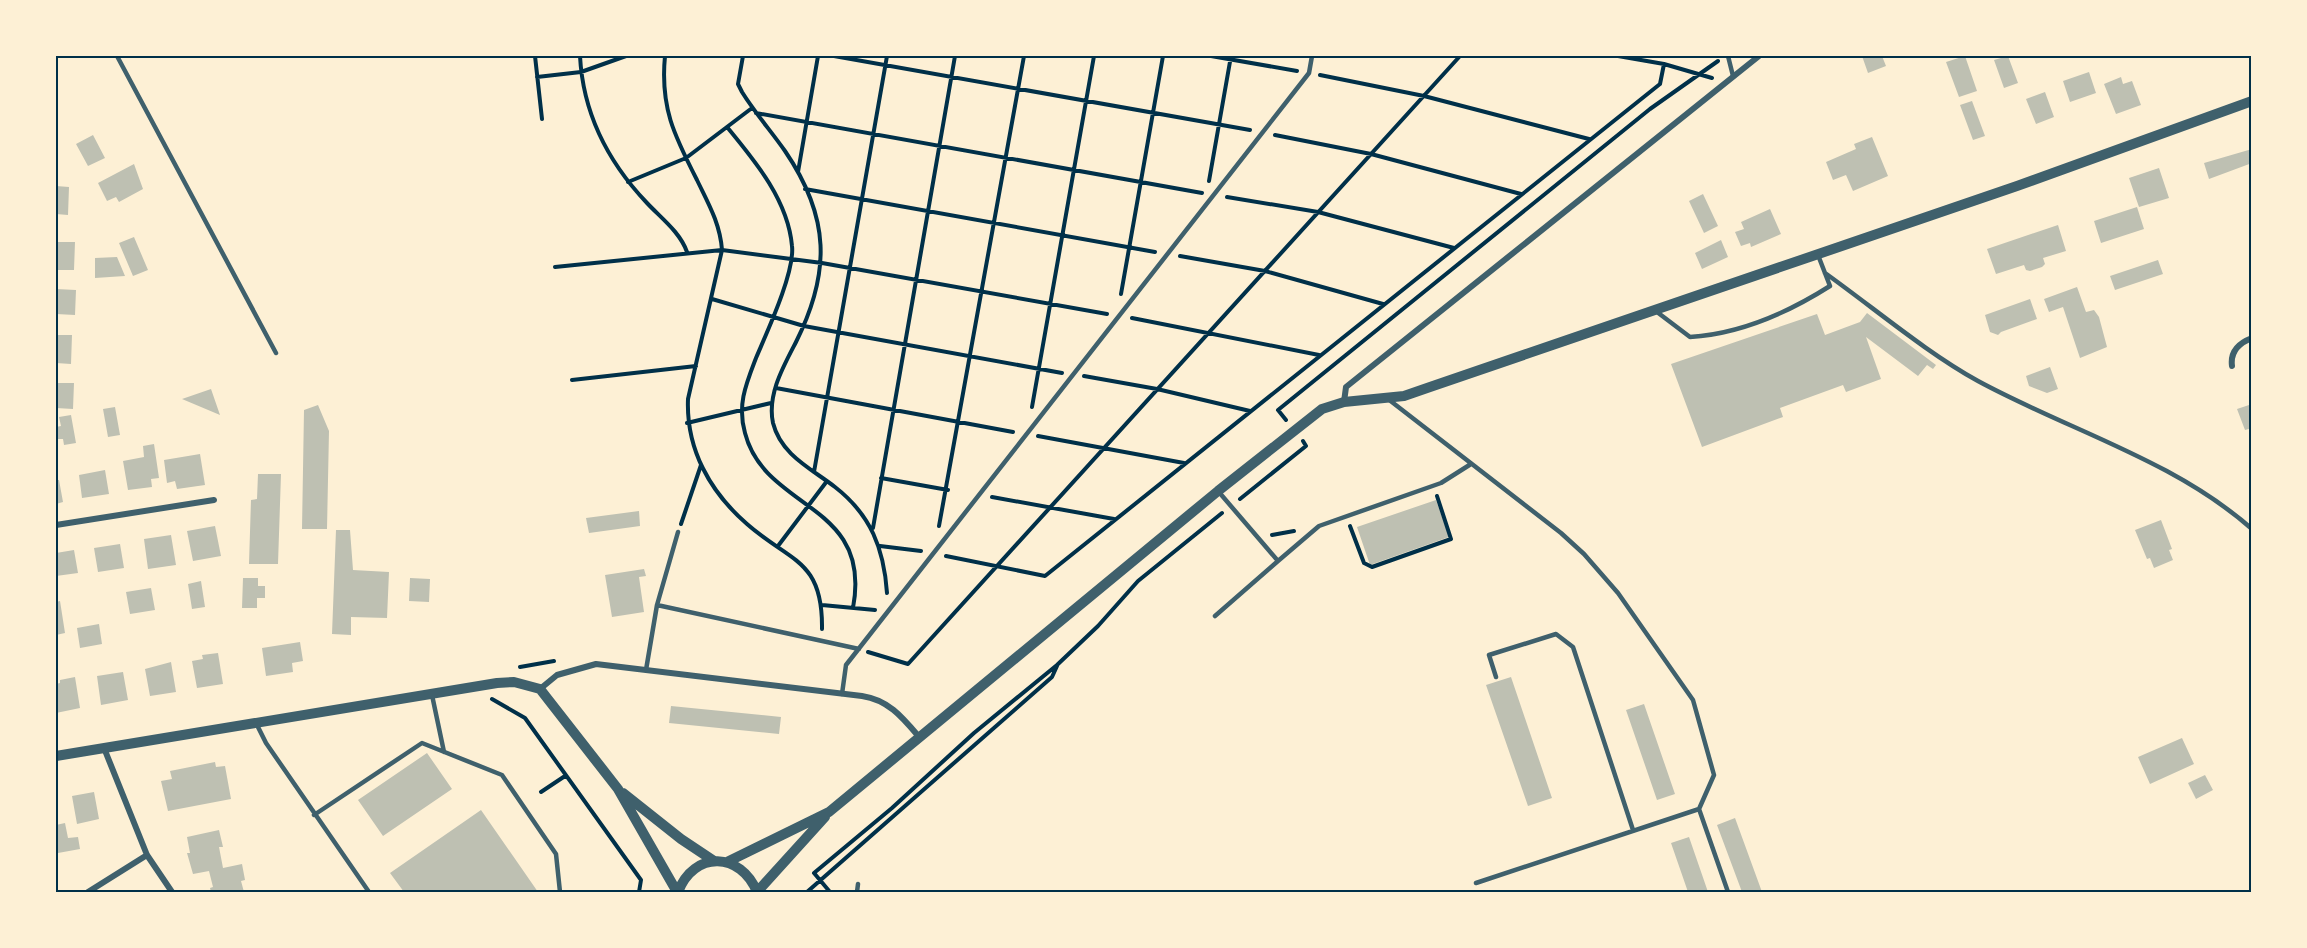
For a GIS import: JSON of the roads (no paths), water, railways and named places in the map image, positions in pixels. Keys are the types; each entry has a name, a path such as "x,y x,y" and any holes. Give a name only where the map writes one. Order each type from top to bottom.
{"street":[{"path":"1344,402 1346,387 1759,56"},
{"path":"618,789 681,839 714,861 727,862 746,873 757,892 796,852 829,812 1218,491 1322,409 1344,402 1388,399 1424,389 1818,254 2252,101"},
{"path":"2232,366 2231,358 2236,347 2252,338"},
{"path":"56,525 214,500"},
{"path":"540,689 557,675 588,666 646,670 842,694 881,701 899,714 921,738"},
{"path":"56,756 496,682 514,682 540,689 618,789 678,892 691,872 714,861"},
{"path":"104,748 147,855 172,892"},
{"path":"727,862 829,812"},
{"path":"87,892 147,855"}],"lane":[{"path":"117,56 276,353"},
{"path":"842,694 846,665 1167,254 1210,194 1309,73 1312,56"},
{"path":"1729,56 1733,76"},
{"path":"1655,310 1690,337 1718,335 1799,306 1830,286 1818,254"},
{"path":"1825,273 1977,380 2176,476 2238,517 2252,529"},
{"path":"1388,399 1584,554 1618,593 1693,700 1714,775 1699,809 1728,892"},
{"path":"1215,616 1319,526 1450,479 1471,464"},
{"path":"1218,491 1278,561"},
{"path":"646,670 657,605 678,532"},
{"path":"657,605 858,650"},
{"path":"1496,677 1489,656 1556,634 1573,647 1633,830"},
{"path":"432,694 444,752"},
{"path":"256,723 266,744 369,892"},
{"path":"314,814 422,743 502,775 556,854 560,892"},
{"path":"1476,883 1699,809"},
{"path":"857,892 858,884"}]}
